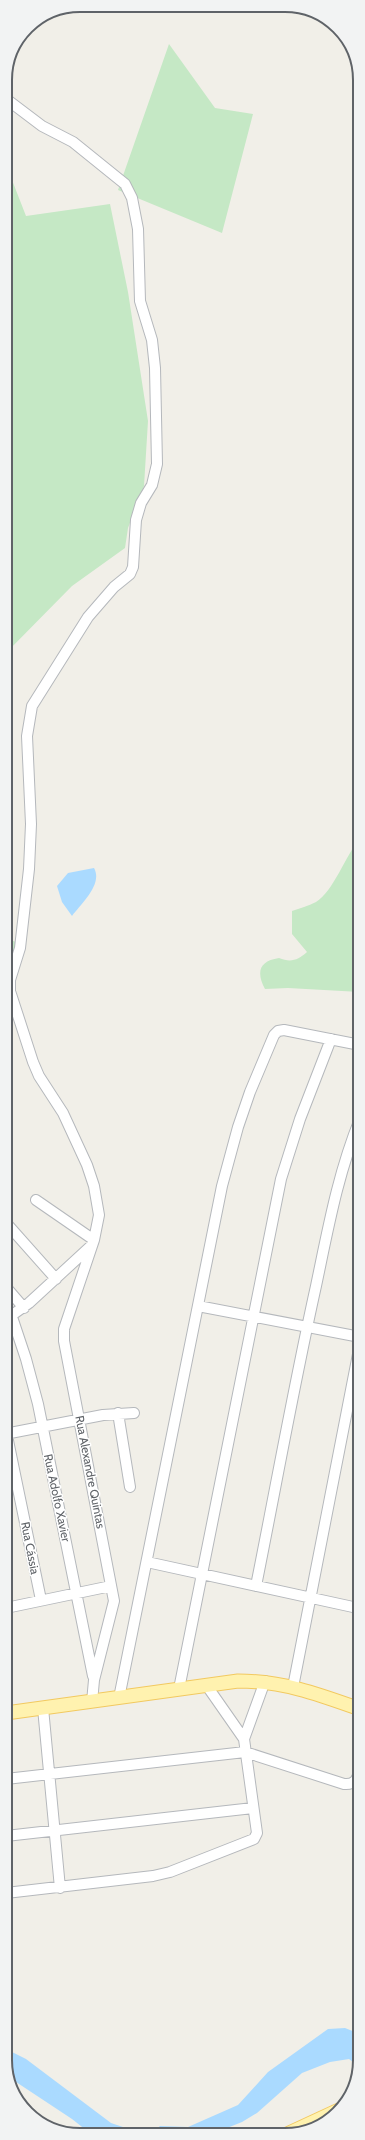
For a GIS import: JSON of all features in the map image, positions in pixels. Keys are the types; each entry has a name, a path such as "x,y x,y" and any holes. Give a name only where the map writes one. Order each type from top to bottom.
{"main road":[{"path":"12,1712 238,1681 265,1681 293,1687 353,1707"}],"street":[{"name":"Rua Alexandre Quintas","path":"12,103 42,126 73,142 125,184 132,198 137,222 140,301 152,340 155,368 157,464 152,485 141,502 136,520 133,567 130,574 114,587 88,616 32,706 28,720 27,751 31,824 29,870 20,948 12,974"},
{"name":"Rua Alexandre Quintas","path":"12,1001 22,1024 33,1062 39,1076 63,1113 87,1165 94,1186 99,1215 93,1243 64,1329 64,1342 112,1586 113,1609 94,1680 92,1702"},
{"path":"119,1698 222,1186 238,1127 250,1092 274,1035 278,1031 284,1030 353,1044"},
{"path":"179,1689 281,1179 300,1119 331,1039"},
{"path":"256,1586 306,1327 339,1179 353,1136"},
{"path":"12,1317 56,1279 93,1243 36,1200"},
{"path":"12,1230 56,1279"},
{"path":"12,1294 24,1308"},
{"path":"198,1306 353,1336"},
{"name":"Rua Adolfo Xavier","path":"12,1326 26,1359 43,1426 94,1680"},
{"path":"293,1687 353,1380"},
{"path":"118,1413 130,1487"},
{"path":"12,1430 118,1413 134,1413"},
{"name":"Rua Cássia","path":"12,1460 41,1600"},
{"path":"147,1562 353,1607"},
{"path":"12,1607 112,1586"},
{"path":"12,1892 153,1876 170,1872 254,1839 257,1833 244,1739 265,1681"},
{"path":"207,1686 244,1739"},
{"path":"43,1708 60,1888"},
{"path":"12,1778 245,1752 344,1784 353,1783"},
{"path":"12,1836 55,1832 253,1808"}],"green space":[{"path":"169,44 215,108 253,114 222,233 118,190"},
{"path":"12,180 26,216 110,204 128,292 148,421 144,486 128,528 125,548 72,586 12,647"},
{"path":"353,849 353,992 288,988 265,989 260,973 263,965 272,959 279,958 294,960 307,952 292,934 292,911 316,902 322,897 334,882"},
{"path":"12,940 17,943 12,963"}],"water":[{"path":"94,868 96,880 94,887 72,916 62,902 57,886 68,873"},
{"path":"345,2028 353,2031 353,2062 349,2059 330,2062 302,2073 257,2113 242,2122 227,2128 158,2128 160,2126 188,2127 238,2105 268,2072 328,2029"},
{"path":"12,2052 26,2059 111,2123 126,2128 83,2128 16,2082 13,2069"}]}
